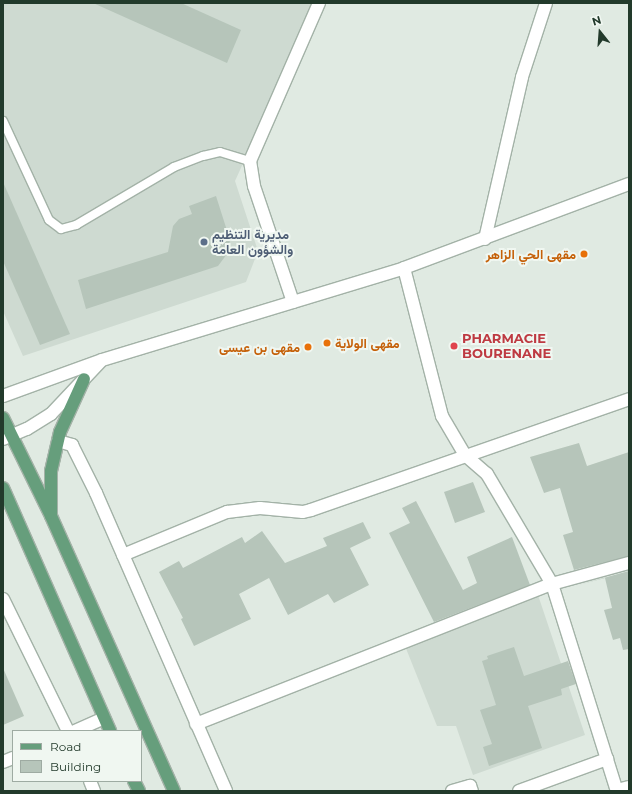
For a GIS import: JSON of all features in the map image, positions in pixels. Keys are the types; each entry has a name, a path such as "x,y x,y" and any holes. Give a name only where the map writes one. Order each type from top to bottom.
{"main road":[{"path":"51,516 51,471 58,441 63,421 84,379"},
{"path":"3,418 7,438 51,516 174,791"},
{"path":"3,488 110,730"},
{"path":"3,507 16,517"},
{"path":"134,782 139,791"}],"street":[{"path":"293,302 254,186 250,161 319,3"},
{"path":"485,239 522,77 546,3"},
{"path":"3,396 102,360 404,268 629,184"},
{"path":"404,268 442,416 465,455 487,474 552,584 608,759 621,789"},
{"path":"7,438 27,429 51,414 102,360"},
{"path":"123,555 227,512 260,508 302,512 311,510 629,399"},
{"path":"58,441 72,445 123,555 226,791"},
{"path":"196,724 552,584 629,563"},
{"path":"3,599 68,730"},
{"path":"77,730 104,718"},
{"path":"519,791 608,759"},
{"path":"452,791 470,786 472,791"}],"lane":[{"path":"3,121 49,220 61,229 76,225 174,167 203,156 220,152 250,161"}],"shaded area":[{"path":"3,3 316,3 235,181 258,251 246,282 23,356 3,311"},
{"path":"538,595 585,735 473,775 456,726 437,726 405,646"}],"building":[{"path":"93,3 181,3 241,30 227,63"},
{"path":"3,182 70,334 40,345 3,261"},
{"path":"216,196 230,240 227,254 218,266 86,309 78,280 168,252 173,226 179,219 192,214 189,206"},
{"path":"579,443 587,466 629,452 629,556 574,570 563,535 573,532 560,488 544,493 530,457"},
{"path":"473,482 485,512 455,523 444,492"},
{"path":"416,501 463,590 477,583 467,557 512,537 530,585 434,622 389,533 410,523 402,508"},
{"path":"363,522 371,538 350,548 369,585 334,603 328,594 288,615 269,578 239,594 251,619 194,646 181,619 183,618 159,572 179,561 183,568 242,537 245,543 262,531 285,563 327,546 323,538"},
{"path":"629,571 629,649 623,650 620,638 613,640 604,610 612,608 605,578 578,585"},
{"path":"514,647 524,676 568,661 576,684 561,689 562,695 528,706 542,748 489,766 483,747 492,744 480,710 496,705 482,661 488,659 487,656"},
{"path":"3,668 24,716 3,725"}],"place":[{"name":"مديرية التنظيم والشؤون العامة","path":"204,242"},
{"name":"مقهى الحي الزاهر","path":"584,254"},
{"name":"مقهى الولاية","path":"327,343"},
{"name":"PHARMACIE BOURENANE","path":"454,346"},
{"name":"مقهى بن عيسى","path":"308,347"}]}
